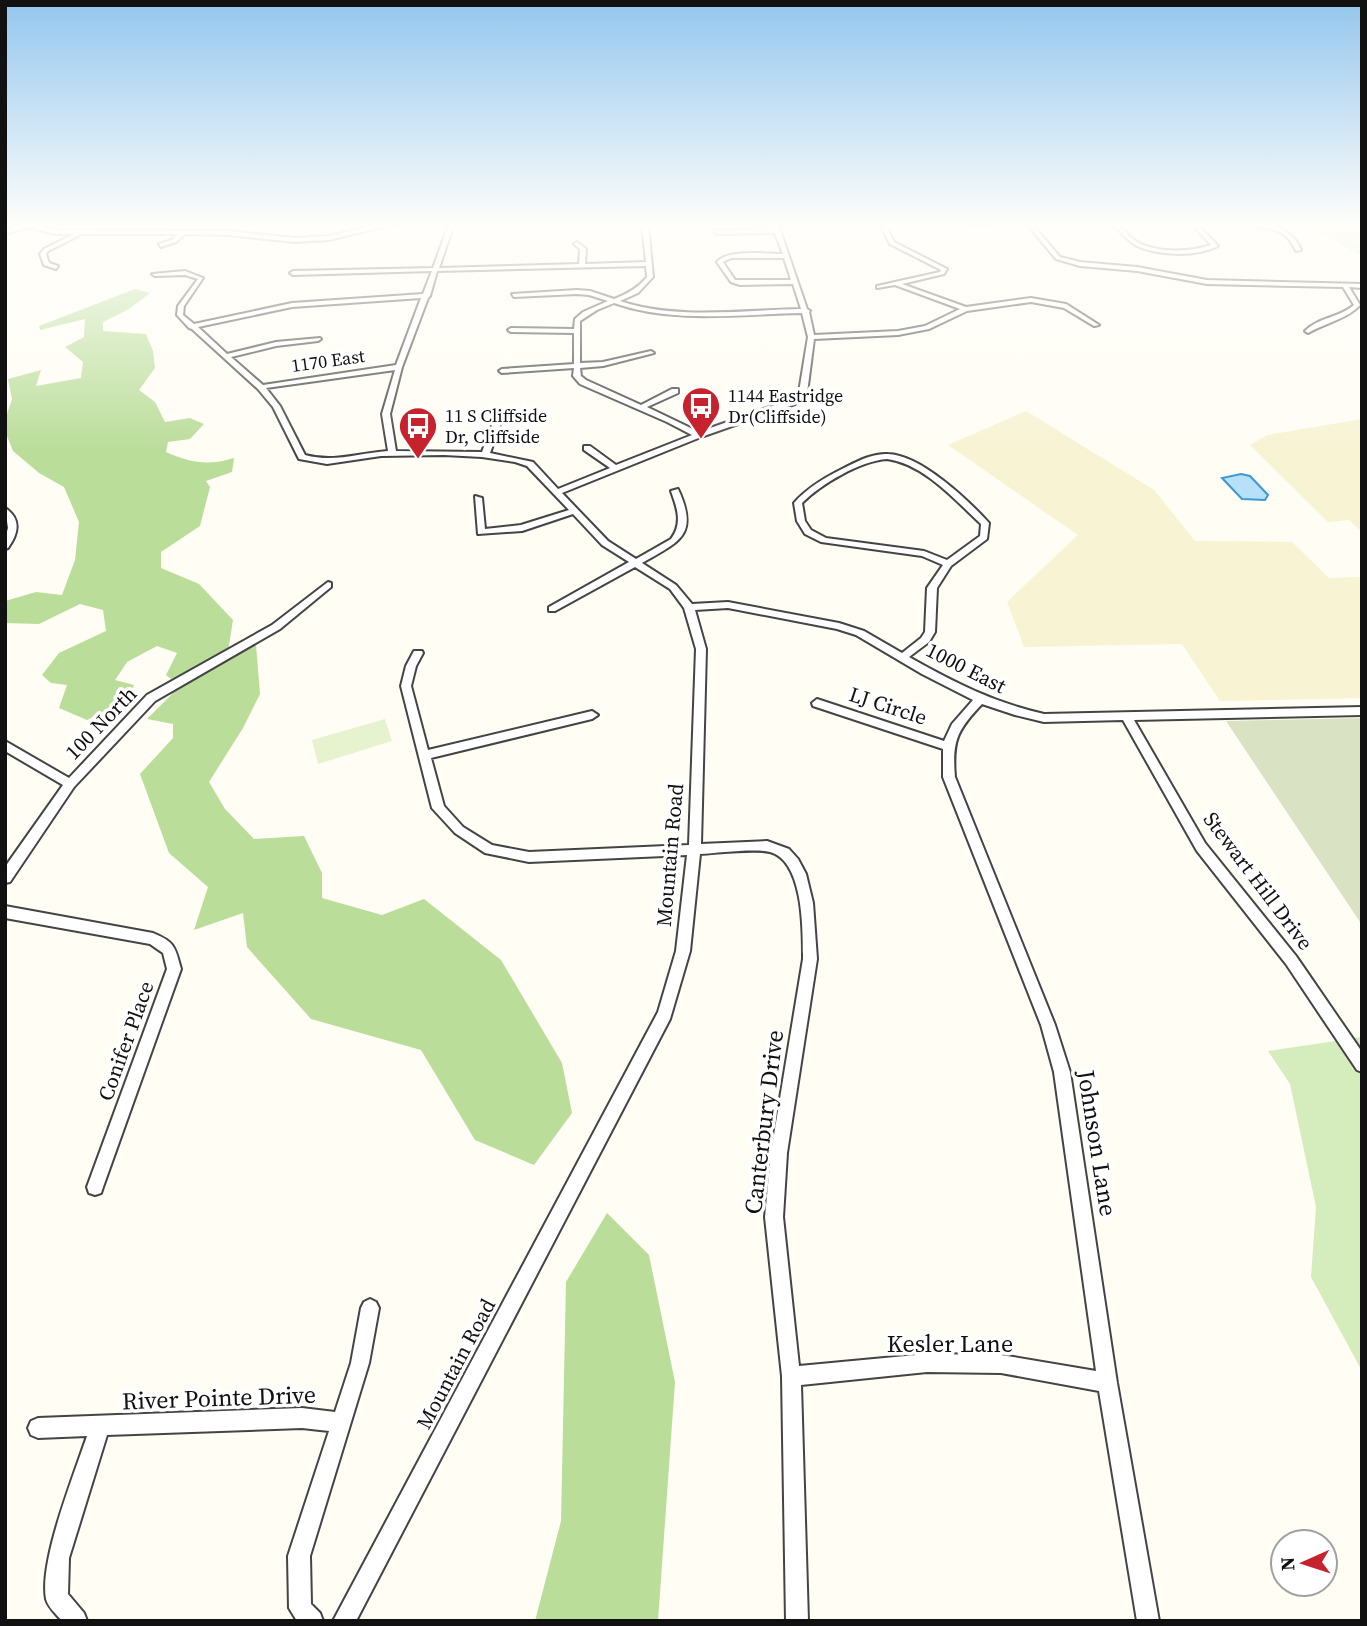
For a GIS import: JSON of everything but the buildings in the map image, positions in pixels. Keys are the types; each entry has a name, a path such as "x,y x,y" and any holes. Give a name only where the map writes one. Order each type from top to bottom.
{"street":[{"path":"186,300 181,306 180,315 191,327 292,305 369,300"},
{"path":"392,453 386,414 399,367 425,300"},
{"path":"605,300 636,309 670,314 807,311"},
{"path":"617,300 586,312 577,320 577,376 583,382 698,435"},
{"path":"558,492 698,435 792,402 803,393 811,337 803,300"},
{"path":"940,300 965,309"},
{"path":"811,337 898,333 927,328 965,309 1031,300 1066,306 1096,325"},
{"path":"1308,331 1313,325 1351,313 1357,305 1354,300"},
{"name":"Mountain Road","path":"191,327 261,387 276,406 303,457 317,462 339,463 392,453 485,456 516,459 530,464 605,542 673,587 689,607 702,649 694,849 683,951 665,1014 344,1621"},
{"path":"511,330 576,331"},
{"path":"226,356 276,344 318,339"},
{"path":"502,371 603,365 651,353"},
{"name":"1170 East","path":"261,387 399,367"},
{"path":"642,407 675,391"},
{"path":"485,456 498,419"},
{"path":"587,448 615,468"},
{"path":"903,657 925,640 930,632 932,588 948,564 984,537 985,523 956,497 904,460 881,456 825,481 798,503 801,521 808,532 824,540 924,554 948,564"},
{"path":"552,609 636,565 674,541 683,531 685,520 675,491"},
{"path":"478,498 481,532 522,528 575,511"},
{"path":"5,510 11,516 14,529 5,546"},
{"name":"100 North","path":"5,878 70,784 151,698 276,627 328,585"},
{"name":"1000 East","path":"689,607 728,605 839,626 860,633 979,700 1018,714 1044,718 1127,718 1362,711"},
{"path":"418,653 411,666 406,686 438,808 458,830 489,849 529,858 694,849"},
{"path":"947,746 960,719 979,700"},
{"name":"LJ Circle","path":"817,703 947,746"},
{"path":"424,755 592,715"},
{"name":"Stewart Hill Drive","path":"1127,718 1201,847 1291,960 1362,1065"},
{"path":"5,745 70,784"},
{"name":"Johnson Lane","path":"947,746 949,777 1048,1025 1062,1072 1107,1382 1147,1621"},
{"name":"Canterbury Drive","path":"694,849 767,846 786,853 798,868 810,932 810,959 779,1153 774,1217 791,1376 797,1621"},
{"name":"Conifer Place","path":"5,912 153,939 169,949 174,969 95,1187"},
{"path":"341,1422 360,1363 370,1308"},
{"name":"Kesler Lane","path":"791,1376 927,1363 1001,1364 1107,1382"},
{"name":"River Pointe Drive","path":"38,1428 99,1428 302,1418 341,1422 299,1556 300,1608 312,1621"},
{"name":"River Pointe Drive","path":"76,1621 57,1598 58,1558 99,1428"}],"shaded area":[{"path":"1026,411 1154,490 1195,541 1292,542 1329,578 1362,577 1362,698 1220,701 1182,644 1024,647 1007,602 1078,535 948,445"},
{"path":"1362,419 1362,532 1349,520 1328,522 1250,445 1267,435"}],"green space":[{"path":"107,300 141,300 103,322 103,331 146,334 153,351 155,368 139,390 155,402 165,422 190,418 204,424 190,439 168,442 166,452 200,462 234,458 232,472 206,481 210,487 200,526 161,552 161,568 199,584 233,620 228,651 171,679 166,675 177,653 157,646 127,662 115,680 134,685 129,698 87,720 59,708 67,685 51,683 42,675 59,653 106,631 103,610 80,604 39,624 5,623 5,601 36,592 62,595 75,560 79,522 64,487 39,473 13,451 5,431 5,420 12,399 8,379 41,370 36,386 81,378 83,362 65,347 84,337 85,319 40,330 39,326"},
{"path":"256,645 260,694 243,728 209,782 225,809 254,839 304,836 322,873 322,898 382,915 424,899 501,960 562,1063 572,1113 534,1165 475,1140 421,1050 311,1019 247,947 243,913 194,930 208,887 169,853 140,774 173,738 173,724 147,719 183,683"},
{"path":"1362,718 1362,925 1226,721"},
{"path":"385,719 392,741 318,764 312,740"},
{"path":"1362,1037 1362,1371 1311,1277 1316,1207 1290,1084 1268,1051"},
{"path":"607,1213 649,1255 675,1382 658,1621 535,1621 561,1521 566,1282"}],"water":[{"path":"1241,474 1250,476 1268,495 1265,500 1242,499 1222,478"}],"place":[{"name":"1144 Eastridge Dr(Cliffside)","path":"701,440"},
{"name":"11 S Cliffside Dr, Cliffside","path":"418,460"}]}
